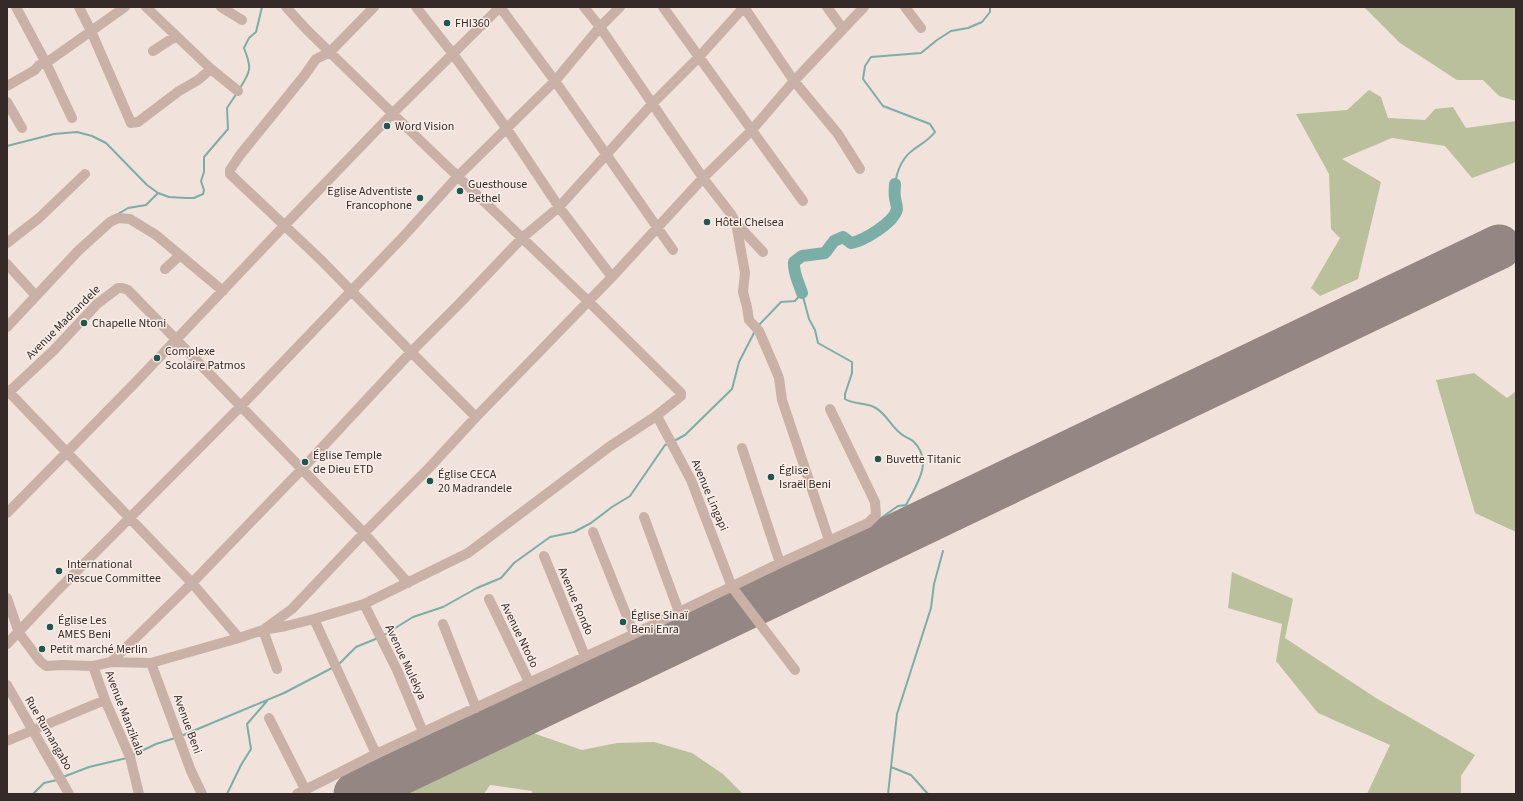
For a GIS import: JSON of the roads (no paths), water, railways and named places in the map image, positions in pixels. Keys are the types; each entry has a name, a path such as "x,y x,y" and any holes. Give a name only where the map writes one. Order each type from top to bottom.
{"street":[{"path":"16,7 72,118"},
{"path":"79,7 92,31 131,123 138,122 179,91 198,80 210,69"},
{"path":"7,86 34,70 39,65 46,64 125,7"},
{"path":"146,7 210,69 238,92"},
{"path":"221,7 242,20"},
{"path":"7,598 19,633 40,661 46,666 93,666 111,662 151,663 263,630 314,619 364,604 468,553 609,447 657,416 681,396 681,393 588,301 307,30 286,7"},
{"path":"374,7 330,52 316,59 240,155 230,170 230,174 351,291 476,417"},
{"path":"416,7 453,54 507,129 559,207 612,277"},
{"path":"7,513 67,453 393,113 500,7 673,250"},
{"path":"584,7 600,27 703,178 731,214 736,223 763,252"},
{"path":"7,644 19,633 54,594 241,406 458,176 554,81 600,27 620,7"},
{"path":"663,7 698,58 803,201"},
{"path":"111,662 192,583 302,469 411,352 522,238 559,207 652,104 698,58 744,7 794,82 838,134 860,169"},
{"path":"827,7 843,29"},
{"path":"263,630 292,609 364,533 429,468 476,417 612,277 703,178 751,131 794,82 864,7"},
{"path":"905,7 921,28"},
{"path":"153,51 176,36"},
{"path":"7,102 22,128"},
{"path":"7,243 39,218 85,174"},
{"path":"7,327 78,251 110,222 118,218 130,219 145,227 223,291"},
{"path":"736,223 745,273 743,292 749,320 759,331 778,378 782,400 829,540"},
{"path":"165,269 180,255"},
{"path":"7,264 36,296"},
{"name":"Avenue Madrandele","path":"8,391 53,350 97,304 118,288 122,288 132,294 175,340"},
{"path":"175,340 364,533 408,582"},
{"path":"8,391 67,453 133,514 239,638"},
{"path":"269,718 301,792 376,754 868,523 876,515 875,502 830,409"},
{"name":"Avenue Lingapi","path":"657,416 692,480 732,587 795,670"},
{"path":"742,448 780,563"},
{"path":"644,516 679,612"},
{"path":"592,532 634,634"},
{"name":"Avenue Rondo","path":"544,556 585,656"},
{"name":"Avenue Ntodo","path":"488,599 529,682"},
{"name":"Avenue Mulekya","path":"364,604 397,670 423,732"},
{"path":"314,619 376,754"},
{"path":"443,624 476,708"},
{"path":"263,630 277,669"},
{"name":"Avenue Beni","path":"151,663 191,771 202,794"},
{"name":"Avenue Manzikala","path":"93,666 104,700 130,757 139,794"},
{"name":"Rue Rumangabo","path":"7,685 69,794"},
{"path":"7,741 104,700"}],"waterway":[{"path":"240,88 249,69 244,48 249,38 256,32 262,7"},
{"path":"895,184 897,174 903,161 909,153 928,140 935,132 930,124 883,106 863,79 865,66 871,57 921,53 951,31 968,28 982,22 990,12 990,7"},
{"path":"7,146 54,134 77,132 92,136 106,143 147,185 158,193 169,197 194,198 203,194 204,190 201,181 204,172 204,157 228,129 227,108 237,93"},
{"path":"802,293 795,274 794,262 802,256 825,253 834,241 843,237 851,243 856,242 870,235 884,225 895,214 897,209 895,184"},
{"path":"118,214 128,208 146,205 158,193"},
{"path":"758,326 781,302 795,301 802,293 809,319 815,330 818,343 852,362 852,373 845,394 845,399 852,402 870,405 878,409 903,436 913,441 919,449 922,456 922,473 906,505 898,506 874,523"},
{"path":"674,441 685,435 732,389 739,362 755,331"},
{"path":"384,635 413,617 443,607 477,588 501,578 514,563 550,537 574,532 591,523 612,507 630,496 665,445 668,444"},
{"path":"888,794 897,714 931,608 934,584 943,551"},
{"path":"339,664 356,647 378,638"},
{"path":"181,736 284,693 332,668"},
{"path":"227,794 241,765 251,749 247,724 267,701"},
{"path":"341,777 453,724"},
{"path":"133,755 156,744 175,738"},
{"path":"63,777 89,767 127,758"},
{"path":"891,767 911,775 928,794"},
{"path":"33,794 44,783 57,780"}],"place":[{"name":"FHI360","path":"447,23"},
{"name":"Word Vision","path":"387,126"},
{"name":"Guesthouse Bethel","path":"460,191"},
{"name":"Eglise Adventiste Francophone","path":"420,198"},
{"name":"Hôtel Chelsea","path":"707,222"},
{"name":"Chapelle Ntoni","path":"84,323"},
{"name":"Complexe Scolaire Patmos","path":"157,358"},
{"name":"Buvette Titanic","path":"878,459"},
{"name":"Église Temple de Dieu ETD","path":"305,462"},
{"name":"Église Israël Beni","path":"771,477"},
{"name":"Église CECA 20 Madrandele","path":"430,481"},
{"name":"International Rescue Committee","path":"59,571"},
{"name":"Église Sinaï Beni Enra","path":"623,622"},
{"name":"Église Les AMES Beni","path":"50,627"},
{"name":"Petit marché Merlin","path":"42,649"}]}
